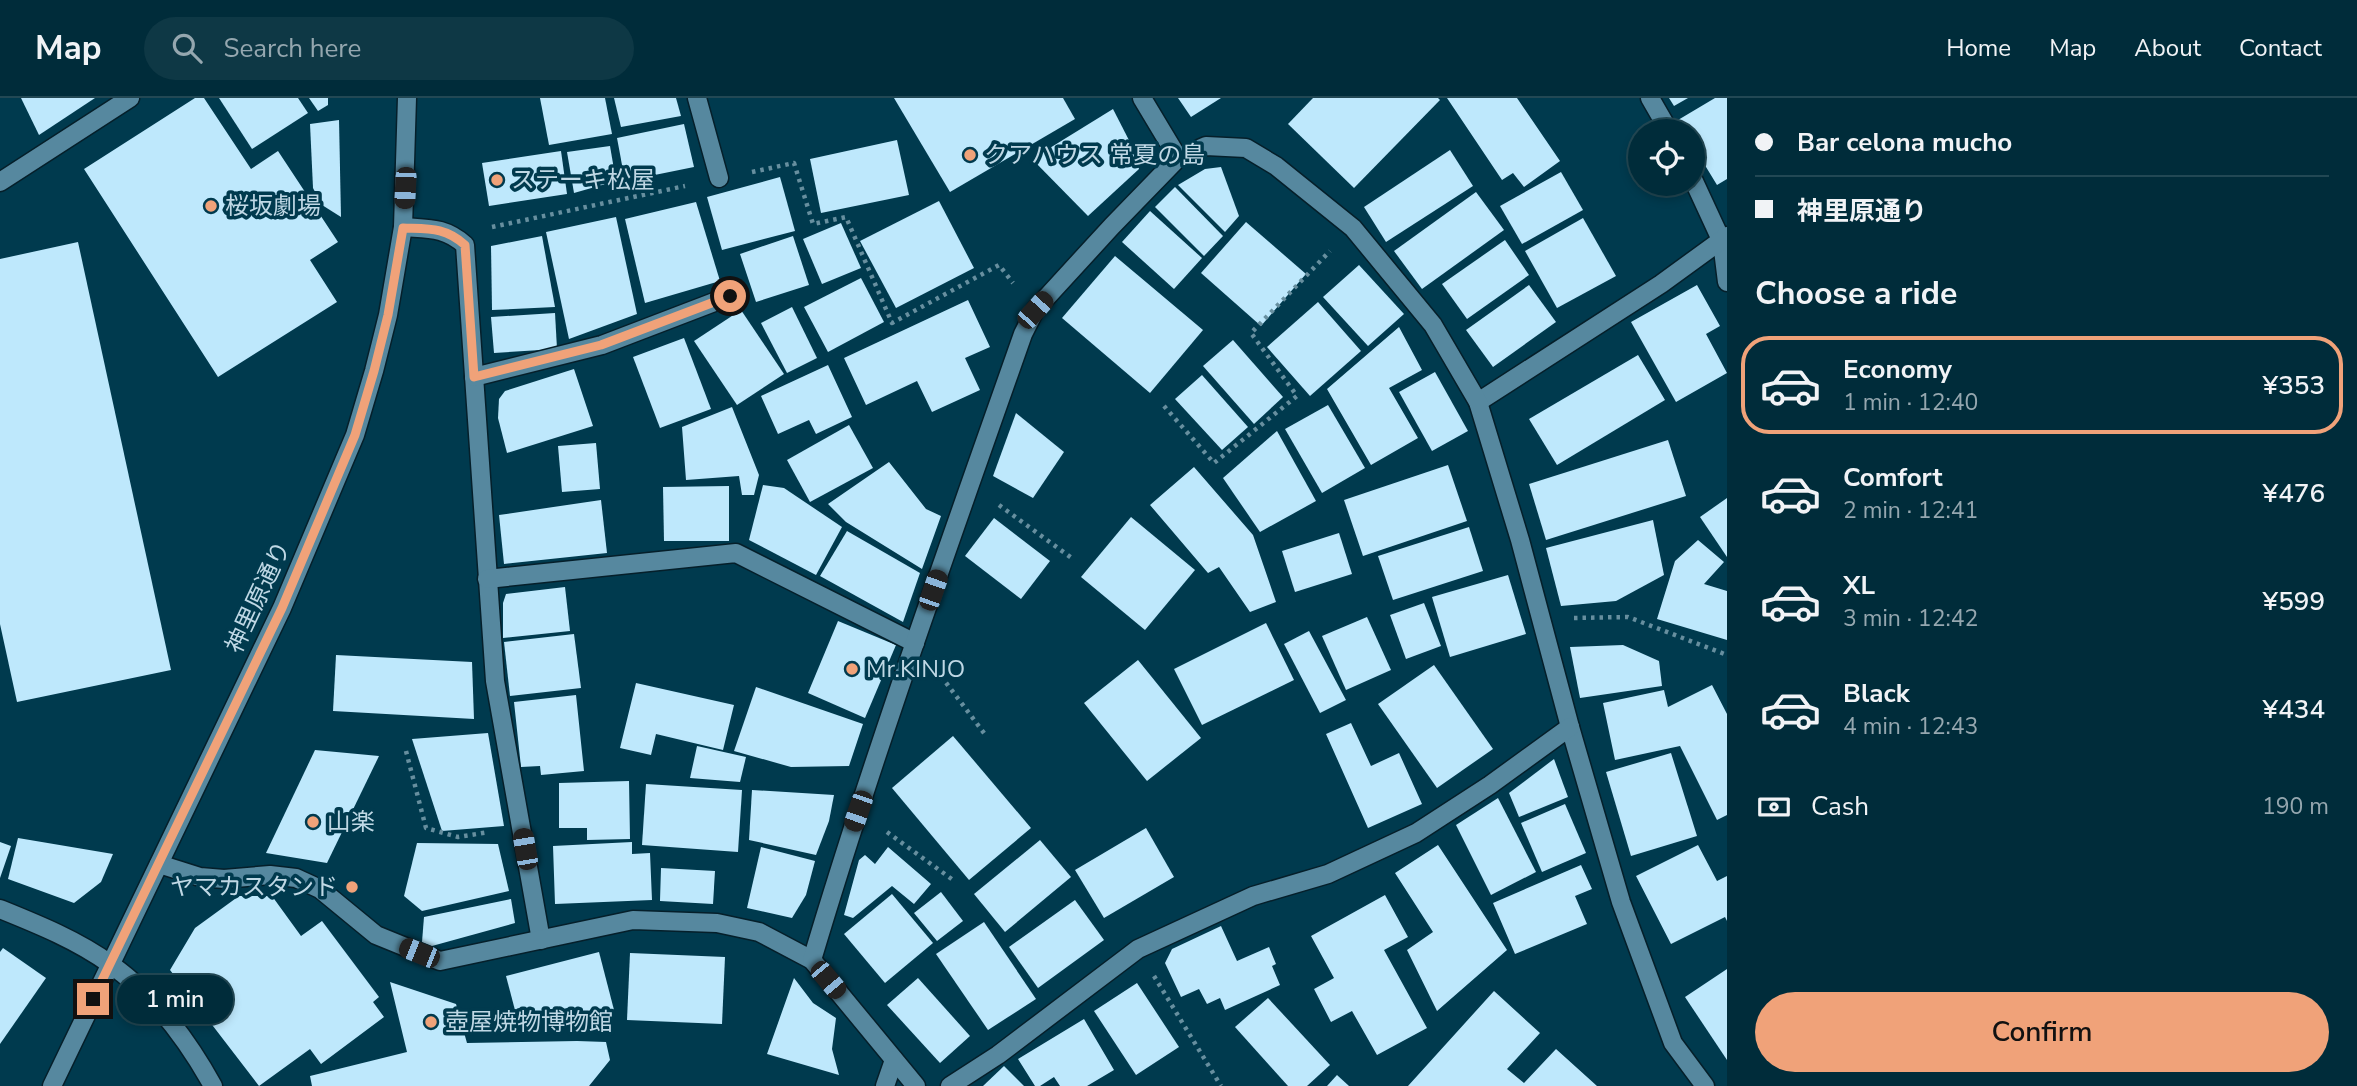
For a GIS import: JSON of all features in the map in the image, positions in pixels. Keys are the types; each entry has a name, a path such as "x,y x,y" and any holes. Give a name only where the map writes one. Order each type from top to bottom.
{"street":[{"path":"0,182 130,98"},
{"name":"神里原通り","path":"51,1086 282,608 355,435 388,315 403,228 407,98"},
{"path":"698,98 719,178"},
{"path":"1142,98 1178,158"},
{"path":"1650,98 1662,119"},
{"path":"812,960 858,811 915,643 1023,334 1035,310 1178,158 1206,146 1246,148 1276,166 1353,228 1433,325 1478,402 1520,540 1621,902 1673,1043 1705,1086"},
{"path":"1702,196 1725,239 1727,282"},
{"path":"403,228 437,229 453,235 465,245 495,681 541,940"},
{"path":"1478,402 1725,239"},
{"path":"474,377 601,345 730,296"},
{"path":"487,579 736,553 915,643"},
{"path":"950,1086 998,1055 1138,949 1253,896 1328,874 1416,832 1490,785 1570,727"},
{"path":"159,864 200,877 296,878 320,889 376,935 440,961 633,920 717,923 759,932 812,960 916,1086"},
{"path":"0,909 38,925 111,964 144,994 176,1029 201,1063 213,1086"},
{"path":"885,1086 894,1060"}],"path":[{"path":"453,235 794,163 813,224 846,217 892,323 999,265 1035,310"},
{"path":"1164,406 1214,463 1297,396 1251,333 1353,228"},
{"path":"970,484 1073,559"},
{"path":"1541,619 1628,617 1727,655"},
{"path":"915,643 987,737"},
{"path":"406,751 426,828 458,837 521,827"},
{"path":"858,811 953,880"},
{"path":"1138,949 1221,1086"}],"building":[{"path":"21,98 95,98 39,135"},
{"name":"桜坂劇場","path":"195,98 204,98 251,169 278,151 338,242 310,260 337,302 218,377 84,169"},
{"path":"219,98 298,98 308,113 252,149"},
{"path":"309,98 328,98 328,105 318,111"},
{"path":"540,98 605,98 612,134 549,145"},
{"path":"614,98 676,98 681,116 621,127"},
{"name":"クアハウス 常夏の島","path":"894,98 1063,98 1075,119 950,192"},
{"path":"1178,98 1221,98 1191,117"},
{"path":"1313,98 1440,100 1354,188 1288,124"},
{"path":"1447,98 1517,98 1560,161 1524,187 1513,173 1502,180"},
{"path":"1669,98 1688,98 1674,106"},
{"path":"1715,98 1727,98 1727,179 1717,185 1705,165 1705,119 1680,119"},
{"path":"1113,109 1134,150 1139,169 1088,216 1032,159"},
{"path":"339,120 341,217 322,205 313,188 310,124"},
{"path":"684,124 694,167 625,181 617,138"},
{"path":"897,140 909,195 821,213 810,159"},
{"path":"610,146 616,181 574,193 567,152"},
{"path":"1450,150 1473,186 1386,242 1364,207"},
{"path":"561,151 567,194 489,206 482,163"},
{"path":"1221,167 1239,216 1225,232 1178,185 1205,169"},
{"path":"1561,172 1583,210 1522,244 1500,206"},
{"path":"780,177 795,231 722,250 707,197"},
{"path":"1175,187 1223,236 1204,256 1155,207"},
{"path":"1476,192 1504,230 1422,289 1394,251"},
{"path":"939,201 974,268 896,308 860,241"},
{"path":"696,202 720,281 645,303 625,219"},
{"path":"1150,211 1202,258 1174,289 1122,242"},
{"path":"616,217 637,314 569,339 546,232"},
{"path":"1583,218 1616,276 1557,308 1525,251"},
{"path":"1246,222 1306,274 1261,326 1201,273"},
{"path":"841,223 861,268 822,284 803,239"},
{"path":"542,236 555,307 492,310 491,246"},
{"path":"793,236 809,285 756,302 740,254"},
{"path":"1505,240 1529,275 1467,319 1442,284"},
{"path":"78,242 171,670 17,702 0,624 0,259"},
{"path":"1115,256 1203,330 1150,393 1062,318"},
{"path":"1359,265 1404,314 1368,346 1323,297"},
{"path":"861,278 884,322 828,352 804,307"},
{"path":"1529,285 1556,322 1493,367 1466,330"},
{"path":"1697,285 1720,326 1706,334 1727,373 1676,402 1631,322"},
{"path":"968,300 990,347 965,358 980,390 932,412 917,381 866,405 844,358"},
{"path":"1318,302 1361,351 1310,396 1267,347"},
{"path":"792,307 817,358 787,373 761,323"},
{"path":"741,310 784,374 737,405 694,341"},
{"path":"555,313 557,349 494,353 491,317"},
{"path":"1399,327 1422,370 1389,388 1418,438 1371,465 1327,389"},
{"path":"684,338 711,409 660,428 633,357"},
{"path":"1233,340 1283,397 1254,424 1203,366"},
{"path":"1638,355 1665,400 1557,465 1529,419"},
{"path":"828,365 852,417 816,434 809,420 778,434 761,396"},
{"path":"574,369 593,426 507,453 498,418 499,399 505,391"},
{"path":"1435,372 1468,431 1432,451 1399,392"},
{"path":"1202,375 1248,427 1222,450 1175,399"},
{"path":"1328,405 1365,468 1322,493 1285,429"},
{"path":"732,407 759,475 754,495 742,495 739,476 686,480 682,427"},
{"path":"1016,413 1064,452 1033,498 993,476"},
{"path":"849,425 873,468 810,502 787,460"},
{"path":"1277,431 1316,501 1260,532 1223,478"},
{"path":"1668,440 1686,496 1546,540 1529,484"},
{"path":"596,443 600,489 562,492 558,446"},
{"path":"889,462 926,509 941,516 922,569 846,522 828,504"},
{"path":"1448,465 1467,521 1363,556 1344,500"},
{"path":"1194,467 1253,535 1276,602 1250,612 1219,567 1208,573 1150,505"},
{"path":"763,485 784,488 842,527 816,575 749,540"},
{"path":"729,486 729,541 664,541 663,487"},
{"path":"1727,498 1727,557 1700,517"},
{"path":"601,500 607,553 504,564 499,515"},
{"path":"1131,517 1195,570 1145,630 1081,577"},
{"path":"994,518 1050,561 1021,599 965,556"},
{"path":"1653,520 1664,575 1616,601 1561,606 1546,548"},
{"path":"1469,527 1483,571 1393,600 1378,556"},
{"path":"847,531 920,573 903,622 820,576"},
{"path":"1339,533 1352,574 1295,592 1282,551"},
{"path":"1698,540 1724,562 1704,584 1727,591 1727,640 1657,619 1675,561"},
{"path":"1508,575 1526,634 1450,657 1432,597"},
{"path":"565,587 570,631 503,638 503,603 506,594"},
{"path":"1424,603 1441,646 1406,659 1390,615"},
{"path":"1367,617 1391,670 1346,690 1322,636"},
{"name":"Mr.KINJO","path":"838,621 896,645 865,718 808,693"},
{"path":"1266,623 1294,680 1202,725 1174,669"},
{"path":"1309,631 1346,700 1320,713 1284,644"},
{"path":"574,634 581,688 510,696 504,642"},
{"path":"1623,645 1659,661 1662,686 1580,698 1570,647"},
{"path":"336,655 472,662 474,719 333,711"},
{"path":"1138,660 1201,738 1147,781 1084,703"},
{"path":"1434,665 1493,749 1437,788 1378,704"},
{"path":"636,683 734,705 723,750 656,734 651,755 620,748"},
{"path":"1712,685 1727,714 1727,815 1717,820 1680,746 1615,760 1603,703 1664,690 1668,707"},
{"path":"756,687 863,724 849,766 791,767 734,751"},
{"path":"576,695 584,771 541,775 540,766 521,767 514,702"},
{"path":"1351,723 1371,766 1399,753 1422,804 1368,828 1326,734"},
{"path":"488,733 504,826 442,831 412,739"},
{"path":"953,736 1031,828 969,880 892,788"},
{"path":"697,746 746,757 740,782 690,778"},
{"path":"315,750 379,756 327,863 266,853"},
{"path":"1671,753 1697,836 1631,856 1606,772"},
{"path":"1554,759 1568,797 1519,817 1509,793"},
{"path":"629,781 630,839 587,840 587,828 559,828 559,783"},
{"path":"646,784 742,790 738,852 642,845"},
{"path":"752,790 834,795 829,821 816,855 749,840"},
{"path":"1498,798 1536,872 1491,895 1456,825"},
{"path":"1565,804 1586,853 1542,872 1521,823"},
{"path":"1146,828 1174,877 1104,918 1075,870"},
{"path":"18,838 113,854 101,882 74,903 8,879"},
{"path":"1040,840 1071,877 1005,932 974,894"},
{"path":"0,842 11,846 0,878"},
{"path":"632,842 632,854 650,853 652,900 555,904 553,846"},
{"path":"417,843 498,844 509,891 422,911 404,896"},
{"path":"1438,845 1507,950 1437,1011 1407,950 1433,932 1395,873"},
{"path":"1698,845 1717,881 1727,876 1727,921 1725,917 1671,944 1636,876"},
{"path":"761,847 815,861 806,895 792,918 747,908"},
{"path":"888,847 931,884 914,904 892,886 853,918 844,915 859,860 865,855 875,864"},
{"path":"1581,865 1592,889 1575,896 1587,924 1515,954 1493,903"},
{"path":"661,868 715,871 713,904 660,901"},
{"path":"941,892 963,921 937,941 914,913"},
{"path":"892,894 933,943 885,983 844,934"},
{"path":"1385,895 1408,937 1384,950 1427,1028 1377,1055 1352,1011 1331,1022 1314,989 1334,978 1311,936"},
{"path":"239,896 272,896 301,936 322,921 379,997 373,1002 384,1017 321,1064 310,1049 259,1086 170,970 195,928"},
{"path":"511,899 515,923 432,946 422,942 424,917"},
{"path":"1075,900 1104,940 1038,988 1009,947"},
{"path":"984,922 1036,999 988,1030 936,954"},
{"path":"1221,926 1237,961 1269,947 1276,964 1272,966 1280,985 1225,1010 1220,998 1207,1004 1199,989 1181,997 1165,963 1172,949"},
{"path":"3,948 46,978 0,1044 0,952"},
{"path":"599,952 614,1010 521,1033 506,976"},
{"path":"630,953 725,957 722,1024 627,1020"},
{"path":"1727,969 1727,1060 1685,997"},
{"path":"794,978 813,1003 836,1018 832,1049 839,1075 767,1054"},
{"path":"918,978 970,1036 940,1063 887,1005"},
{"name":"壺屋焼物博物館","path":"390,982 456,1004 467,1043 606,1042 610,1060 589,1086 312,1086 310,1076 407,1052"},
{"path":"1137,983 1179,1047 1136,1075 1094,1011"},
{"path":"1494,991 1540,1033 1507,1069 1524,1083 1556,1049 1597,1086 1408,1086"},
{"path":"1268,998 1330,1065 1307,1086 1288,1086 1235,1027"},
{"path":"1084,1019 1114,1070 1087,1086 1060,1086 1054,1077 1040,1086 1035,1086 1018,1059"},
{"path":"1004,1066 1024,1086 983,1086"},
{"path":"1337,1075 1349,1086 1327,1086"}],"place":[{"name":"クアハウス 常夏の島","path":"970,155"},
{"name":"ステーキ松屋","path":"497,180"},
{"name":"桜坂劇場","path":"211,206"},
{"name":"Mr.KINJO","path":"852,669"},
{"name":"山楽","path":"313,822"},
{"name":"ヤマカスタンド","path":"352,887"},
{"name":"壺屋焼物博物館","path":"431,1022"}],"route":[{"path":"93,999 282,608 355,435 388,315 403,228 437,229 453,235 465,245 474,377 601,345 730,296"}]}
